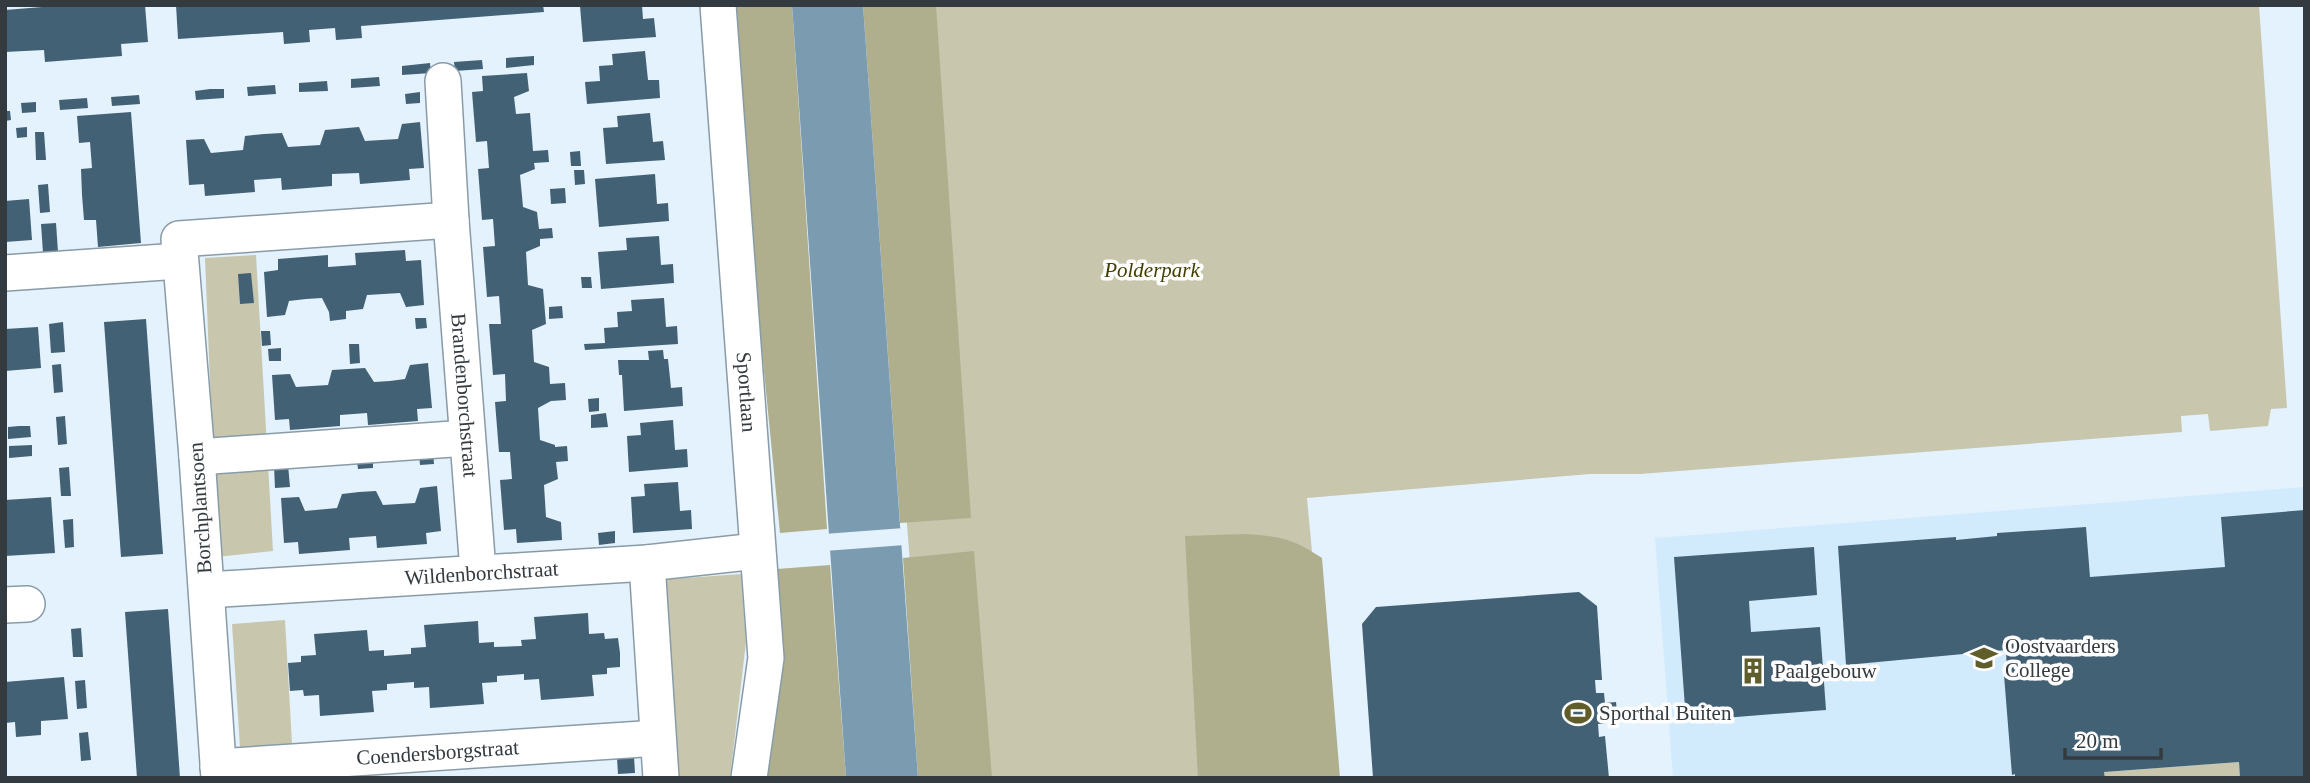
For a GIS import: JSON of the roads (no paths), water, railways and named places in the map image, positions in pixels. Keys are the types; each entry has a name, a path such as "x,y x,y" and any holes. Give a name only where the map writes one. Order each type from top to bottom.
{"street":[{"name":"Sportlaan","path":"718,5 766,658 749,778"},
{"name":"Brandenborchstraat","path":"443,81 478,572"},
{"path":"5,273 179,250 451,220"},
{"name":"Borchplantsoen","path":"179,250 197,457 219,772"},
{"path":"197,457 467,438"},
{"name":"Wildenborchstraat","path":"207,590 647,563 757,551"},
{"path":"647,563 661,778"},
{"name":"Coendersborgstraat","path":"219,772 659,738"}],"place":[{"name":"Oostvaarders College","path":"1984,658"},
{"name":"Paalgebouw","path":"1753,671"},
{"name":"Sporthal Buiten","path":"1578,713"}],"park label":[{"name":"Polderpark","path":"1152,270"}]}
